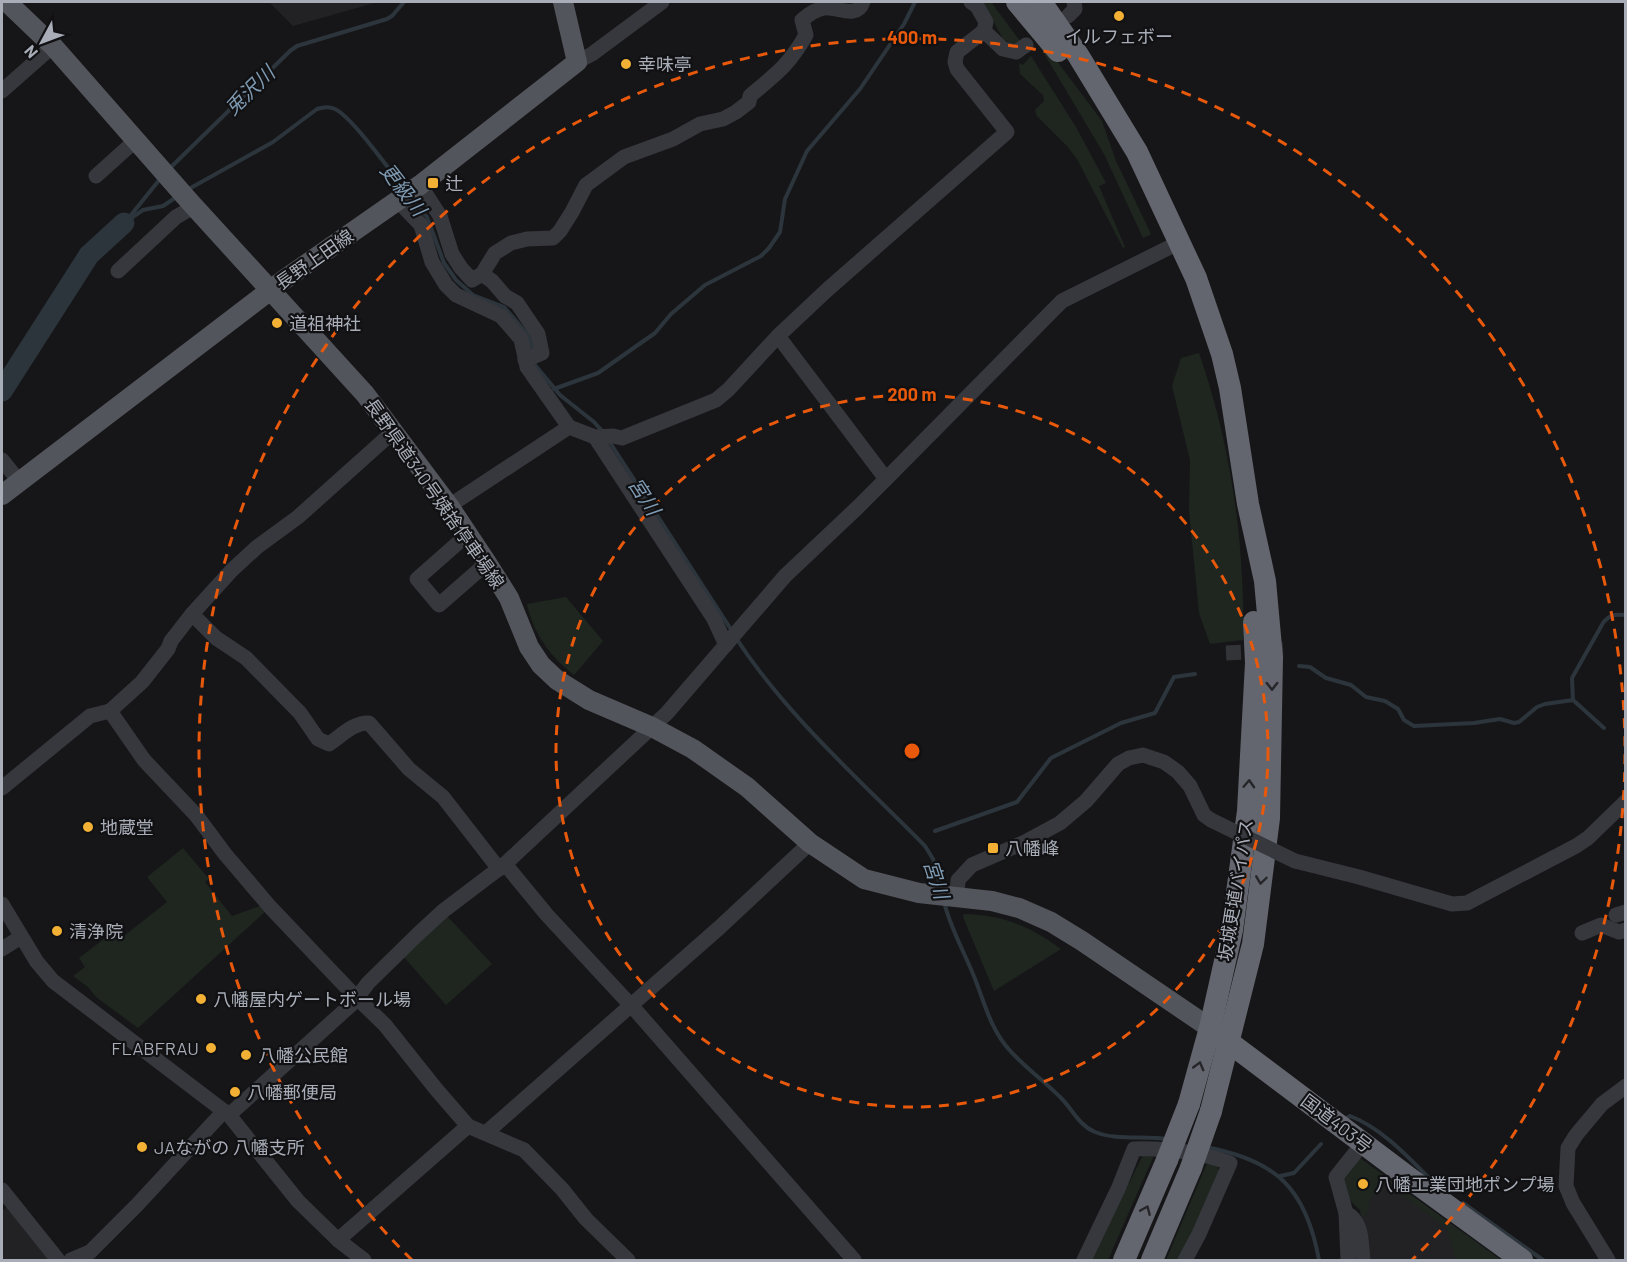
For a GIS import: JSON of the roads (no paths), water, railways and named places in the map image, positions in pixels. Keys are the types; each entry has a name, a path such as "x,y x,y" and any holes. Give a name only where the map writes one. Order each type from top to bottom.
{"highway":[{"name":"坂城更埴バイパス","path":"1017,2 1045,34 1092,96 1149,180"},
{"name":"坂城更埴バイパス","path":"1041,2 1137,152 1196,278 1225,365 1230,388 1248,504 1265,581 1272,658 1269,818 1253,944 1211,1111 1191,1168 1152,1260"},
{"name":"坂城更埴バイパス","path":"1124,1260 1189,1104 1210,1028 1232,930 1248,811 1256,663 1248,504"},
{"name":"国道403号","path":"1210,1028 1522,1260"}],"main road":[{"name":"長野県道340号姨捨停車場線","path":"7,2 53,46 357,385 394,431 468,534 509,598 529,646 541,665 557,680 589,700 652,727 721,767 810,843 864,879 897,888 992,901 1019,908 1051,922 1082,941 1210,1028"},
{"path":"563,2 577,62"},
{"name":"長野上田線","path":"2,495 271,289 409,194 577,62"}],"street":[{"path":"577,62 592,54 662,2"},
{"path":"409,194 440,216 452,254 472,280 483,274 495,254 511,243 527,239 553,238 561,231 586,184 624,157 673,139 700,124 723,119 736,112 795,55 806,35 802,20 823,8 846,12 855,10 861,6 862,2"},
{"path":"409,194 432,262 446,285 466,301 501,316 521,339 530,358 527,367 569,427 596,437 622,438 716,400 778,336 827,290 1007,132 957,69 955,62 957,52 984,31 986,22 977,6 970,2"},
{"path":"1068,16 1075,9 1074,2"},
{"path":"984,31 1003,49 1016,52 1026,45"},
{"path":"2,91 53,46"},
{"path":"96,176 136,140"},
{"path":"118,272 193,204"},
{"path":"71,1260 93,1256 137,1204 227,1113 353,1003 368,983 443,911 502,866 667,713 785,576 858,507 1062,301 1180,242"},
{"path":"483,274 505,296 517,303 533,325 538,334 542,354 530,358"},
{"path":"778,336 886,479"},
{"path":"449,506 569,427"},
{"path":"2,788 90,716 110,711 142,682 192,614 232,570 257,547 298,517 394,431"},
{"path":"596,437 714,619 727,643"},
{"path":"2,460 19,481"},
{"path":"468,534 417,579 439,605 487,563"},
{"path":"192,614 216,638 246,658 300,712 318,739 329,744 352,728 362,723 369,723 409,769 443,797 502,866 631,1006 854,1260"},
{"path":"110,711 144,760 196,814 225,854 256,890 385,1025 468,1126 487,1132 524,1150 562,1189 586,1219 628,1260"},
{"path":"947,896 963,872 972,865 1023,843 1060,823 1086,801 1118,764 1129,758 1143,755 1164,762 1178,772 1190,786 1204,815 1211,820 1295,861 1452,904 1467,903 1485,895 1582,842 1626,801"},
{"path":"487,1132 720,927 810,843"},
{"path":"2,904 37,962 52,981 227,1113 298,1201 338,1240 363,1260"},
{"path":"1582,933 1601,925 1618,932 1626,930"},
{"path":"2,949 21,937"},
{"path":"1608,1260 1573,1203 1566,1186 1568,1148 1602,1104 1626,1086"},
{"path":"338,1240 468,1126"},
{"path":"1348,1260 1346,1213 1336,1177 1363,1143"},
{"path":"1084,1260 1119,1187 1134,1149 1153,1148 1209,1155 1230,1163 1185,1260"},
{"path":"2,1190 58,1260"},
{"path":"1346,1213 1353,1216 1358,1223 1363,1260"}],"waterway":[{"name":"兎沢川","path":"169,169 297,46 387,19 404,2"},
{"name":"更級川","path":"554,389 598,373 655,333 671,314 705,285 761,256 769,248 780,232 785,199 807,151 860,89 904,24 915,2"},
{"name":"更級川","path":"187,190 273,142 317,109 326,107 343,114 371,145 404,188"},
{"name":"兎沢川","path":"127,220 160,179"},
{"name":"更級川","path":"124,223 143,210 163,206 178,196"},
{"name":"更級川","path":"412,199 427,217 444,263 456,280 473,295 504,307 529,336 533,354"},
{"name":"更級川","path":"2,391 89,255 124,223"},
{"name":"宮川","path":"534,361 560,395 603,432"},
{"name":"宮川","path":"609,441 732,631"},
{"path":"1573,700 1572,678 1603,623 1613,615 1626,615"},
{"name":"宮川","path":"736,638 756,667 801,721 925,846 933,859 941,889"},
{"path":"1299,666 1310,667 1326,678 1351,685 1366,697 1385,701 1398,709 1404,720 1414,726 1474,723 1500,719 1514,723 1519,722 1537,707 1573,700"},
{"path":"935,831 1017,802 1051,758 1121,723 1155,713 1174,677 1195,674"},
{"path":"1573,700 1604,728"},
{"name":"宮川","path":"944,902 950,922 992,1022 1000,1038 1012,1053 1056,1093 1081,1122 1095,1132 1122,1137 1168,1139"},
{"path":"1347,1118 1350,1116 1362,1121 1384,1136 1433,1182"},
{"path":"1280,1176 1294,1173 1321,1144"},
{"name":"宮川","path":"1205,1147 1251,1160 1284,1182 1296,1196 1306,1214 1319,1260"},
{"path":"1463,1203 1543,1260"}],"tunnel":[{"path":"1226,653 1283,650"}],"place":[{"name":"イルフェボー","path":"1119,16"},
{"name":"幸味亭","path":"626,64"},
{"name":"辻","path":"433,183"},
{"name":"道祖神社","path":"277,323"},
{"name":"地蔵堂","path":"88,827"},
{"name":"八幡峰","path":"993,848"},
{"name":"清浄院","path":"57,931"},
{"name":"八幡屋内ゲートボール場","path":"201,999"},
{"name":"FLABFRAU","path":"211,1048"},
{"name":"八幡公民館","path":"246,1055"},
{"name":"八幡郵便局","path":"235,1092"},
{"name":"JAながの 八幡支所","path":"142,1147"},
{"name":"八幡工業団地ポンプ場","path":"1363,1184"}]}
